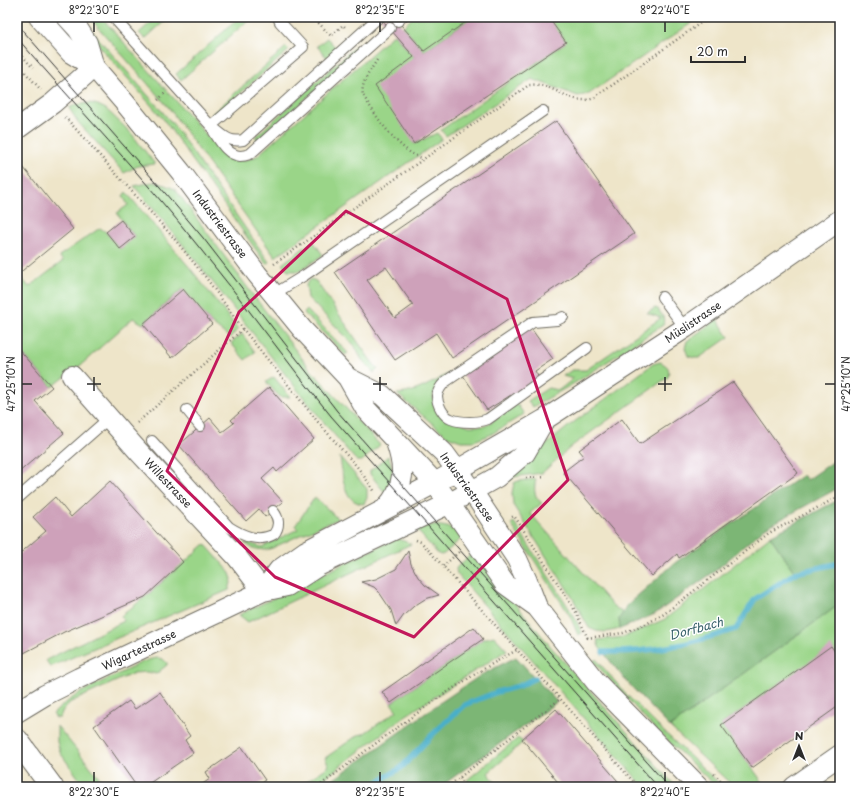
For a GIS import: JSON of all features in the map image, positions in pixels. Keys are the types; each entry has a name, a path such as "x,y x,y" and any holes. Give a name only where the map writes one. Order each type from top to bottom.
{"main road":[{"path":"17,740 52,787"}],"street":[{"name":"Industriestrasse","path":"39,17 71,53 94,67 181,172 302,329 348,378 365,408 435,483 506,584 536,607 587,672 628,716 699,787"},
{"name":"Industriestrasse","path":"67,17 78,29 87,43 94,67"},
{"path":"17,129 53,103 94,67"},
{"name":"Müslistrasse","path":"435,483 487,455 544,420 685,328 840,220"},
{"name":"Willestrasse","path":"72,376 237,558 263,591"},
{"name":"Industriestrasse","path":"348,378 382,395 444,453 472,491 517,559 527,581 536,607"},
{"name":"Müslistrasse","path":"450,503 497,477 525,453 544,420"},
{"path":"381,504 394,500 403,476 400,454 395,439"},
{"path":"263,591 279,570 306,551 381,504 435,483"},
{"path":"263,591 287,586 318,566 450,503"},
{"name":"Wigartestrasse","path":"17,712 45,695 79,678 263,591"},
{"path":"794,787 840,755"}],"lane":[{"path":"113,17 211,126 227,139 235,141 243,140 378,17"},
{"path":"211,126 302,47 280,22 278,17"},
{"path":"211,126 221,144 228,150 239,156 250,154 390,28"},
{"path":"274,294 305,275 543,111"},
{"path":"662,297 685,328"},
{"path":"563,317 558,320 533,322 445,382 440,388 437,396 438,405 442,412 450,419 482,422 587,348"},
{"path":"187,410 200,426"},
{"path":"17,500 109,418"},
{"path":"152,441 229,528 244,536 264,538 274,534 278,525 278,520 273,510"}],"path":[{"path":"313,17 331,36 343,25 348,30"},
{"path":"17,50 21,52 33,68"},
{"path":"377,60 363,85 363,95 382,126 411,154 422,159"},
{"path":"17,63 44,94"},
{"path":"61,112 172,236 207,279 243,329 318,422 359,469 372,487 381,504"},
{"path":"134,426 243,329"},
{"path":"565,643 623,632 646,624 664,614 769,533 840,496"},
{"path":"514,516 576,612 589,641"},
{"path":"411,537 421,542 638,787"},
{"path":"318,787 443,695 490,665 517,650"},
{"path":"448,787 560,699"},
{"path":"460,778 466,787"}],"highlighted area":[{"path":"346,211 507,299 568,480 414,637 275,577 167,471 239,312"}],"green space":[{"path":"89,17 101,17 220,150 233,159 246,160 257,156 394,34 414,57 414,144 437,133 442,139 275,257 169,108"},
{"path":"157,17 169,17 145,39 139,33"},
{"path":"240,17 252,17 181,80 176,74"},
{"path":"413,17 472,17 424,51 403,27"},
{"path":"547,17 700,17 589,94 578,96 532,79 446,136 441,130 566,42"},
{"path":"91,30 173,124 269,262 266,264 164,120 88,33"},
{"path":"327,38 337,49 327,58 317,46"},
{"path":"356,46 360,50 259,141 255,137"},
{"path":"286,47 289,50 215,116 212,114"},
{"path":"90,103 106,109 131,133 155,164 138,166 124,173 78,122 69,108 75,105"},
{"path":"153,182 175,189 253,295 311,370 380,445 362,461 357,461 354,458 326,425 190,253 134,186"},
{"path":"126,192 190,268 238,329 230,338 212,324 182,289 143,324 133,318 82,364 52,387 17,347 17,275 18,274 29,287 63,261 59,256 100,228 106,232 120,249 135,237 117,213 128,205 123,196"},
{"path":"313,241 323,255 299,271 288,271 282,264"},
{"path":"311,279 316,281 378,369 374,373 362,360 354,345 308,298 306,285"},
{"path":"655,308 658,309 665,320 663,325 578,381 533,407 528,401 548,388 559,390 573,379 563,376 572,370 586,370 661,318 647,313"},
{"path":"307,310 348,353 345,355 304,313"},
{"path":"717,319 729,337 699,358 688,356 685,348 687,341"},
{"path":"242,334 255,352 245,360 231,343"},
{"path":"660,362 668,368 668,377 572,446 542,473 514,477 510,481 508,479 512,473 570,425 653,364"},
{"path":"450,373 440,381 433,396 434,405 437,411 469,426 485,426 517,404 524,414 490,435 474,441 461,441 447,436 397,394 411,392"},
{"path":"274,377 290,397 280,397 266,382"},
{"path":"388,456 392,466 392,475 386,494 370,474 370,471"},
{"path":"340,457 367,489 367,498 364,504 351,499 343,479"},
{"path":"840,457 840,487 765,528 715,571 655,614 620,629 619,619 628,604 676,562 803,475 807,480"},
{"path":"536,479 535,492 537,498 542,503 530,513 612,605 623,613 619,619 620,629 606,632 596,631 589,628 571,595 513,505 512,493 514,483 518,481"},
{"path":"315,497 338,519 268,550 254,549 244,543 262,547 298,529 295,526"},
{"path":"840,499 840,604 670,727 626,681 603,652 655,649 687,643 736,629 755,599 795,573 770,536"},
{"path":"514,522 574,616 582,633 578,635 570,616 511,524"},
{"path":"432,525 453,529 463,537 444,554 438,554 416,529"},
{"path":"770,536 795,573 755,599 736,629 687,643 655,649 603,652 599,647 597,640 624,637 665,619"},
{"path":"397,538 411,544 248,622 239,615"},
{"path":"205,544 229,571 232,579 229,590 50,667 46,660 124,621 121,616"},
{"path":"475,551 494,578 551,647 676,787 644,787 457,574 457,567"},
{"path":"840,604 840,659 831,647 721,725 766,787 734,787 670,727"},
{"path":"494,636 507,650 405,716 313,787 298,787 329,766 325,758 358,735 363,734 397,711 391,703 483,639"},
{"path":"516,657 557,702 440,787 323,787 481,675"},
{"path":"158,658 163,659 167,665 156,674 148,672 134,673 71,702 64,709 60,718 56,718 53,714 69,700 86,690 140,663"},
{"path":"596,659 625,693 723,787 717,787 652,726 593,661"},
{"path":"57,726 103,782 104,787 85,787 61,754 57,742"},
{"path":"518,738 523,742 488,773 499,787 471,787 467,780"}],"building":[{"path":"380,17 394,17 424,51 473,17 548,17 566,42 414,144 375,86 414,57"},
{"path":"556,121 634,234 452,358 436,333 395,360 335,272","holes":["386,267 413,305 395,318 367,280"]},
{"path":"19,162 73,229 17,275 17,164"},
{"path":"121,220 135,237 120,249 106,232"},
{"path":"183,289 212,324 172,358 143,324"},
{"path":"530,327 553,359 535,371 539,378 512,397 511,395 487,410 462,374"},
{"path":"17,347 52,387 35,401 64,433 17,474"},
{"path":"733,382 798,473 679,558 677,554 652,576 563,472 584,456 579,450 622,419 640,444"},
{"path":"269,387 314,439 277,472 274,468 262,479 283,502 265,517 259,509 246,521 179,445 210,418 222,432 234,423 231,420"},
{"path":"110,481 183,562 145,597 64,632 22,654 17,649 17,556 46,531 33,517 55,497 71,517"},
{"path":"408,551 411,564 418,577 425,585 439,595 425,599 414,606 404,615 396,626 391,610 379,592 374,587 361,582 376,579 396,569"},
{"path":"474,627 483,639 391,703 382,692"},
{"path":"831,646 840,659 840,705 752,768 721,725"},
{"path":"160,692 190,736 185,740 193,753 144,787 137,787 94,726 129,701 135,709"},
{"path":"556,709 623,787 562,787 522,739"},
{"path":"242,747 265,780 255,787 198,787 210,779 206,772"}],"waterway":[{"name":"Dorfbach","path":"603,652 654,649 687,643 736,629 755,599 795,573 840,563"},
{"name":"Dorfbach","path":"369,787 401,768 432,735 464,705 497,692 519,686 535,678"}],"tram line":[{"path":"17,24 204,239 337,411 669,787"},
{"path":"17,38 132,167 176,219 331,416 658,787"}]}
